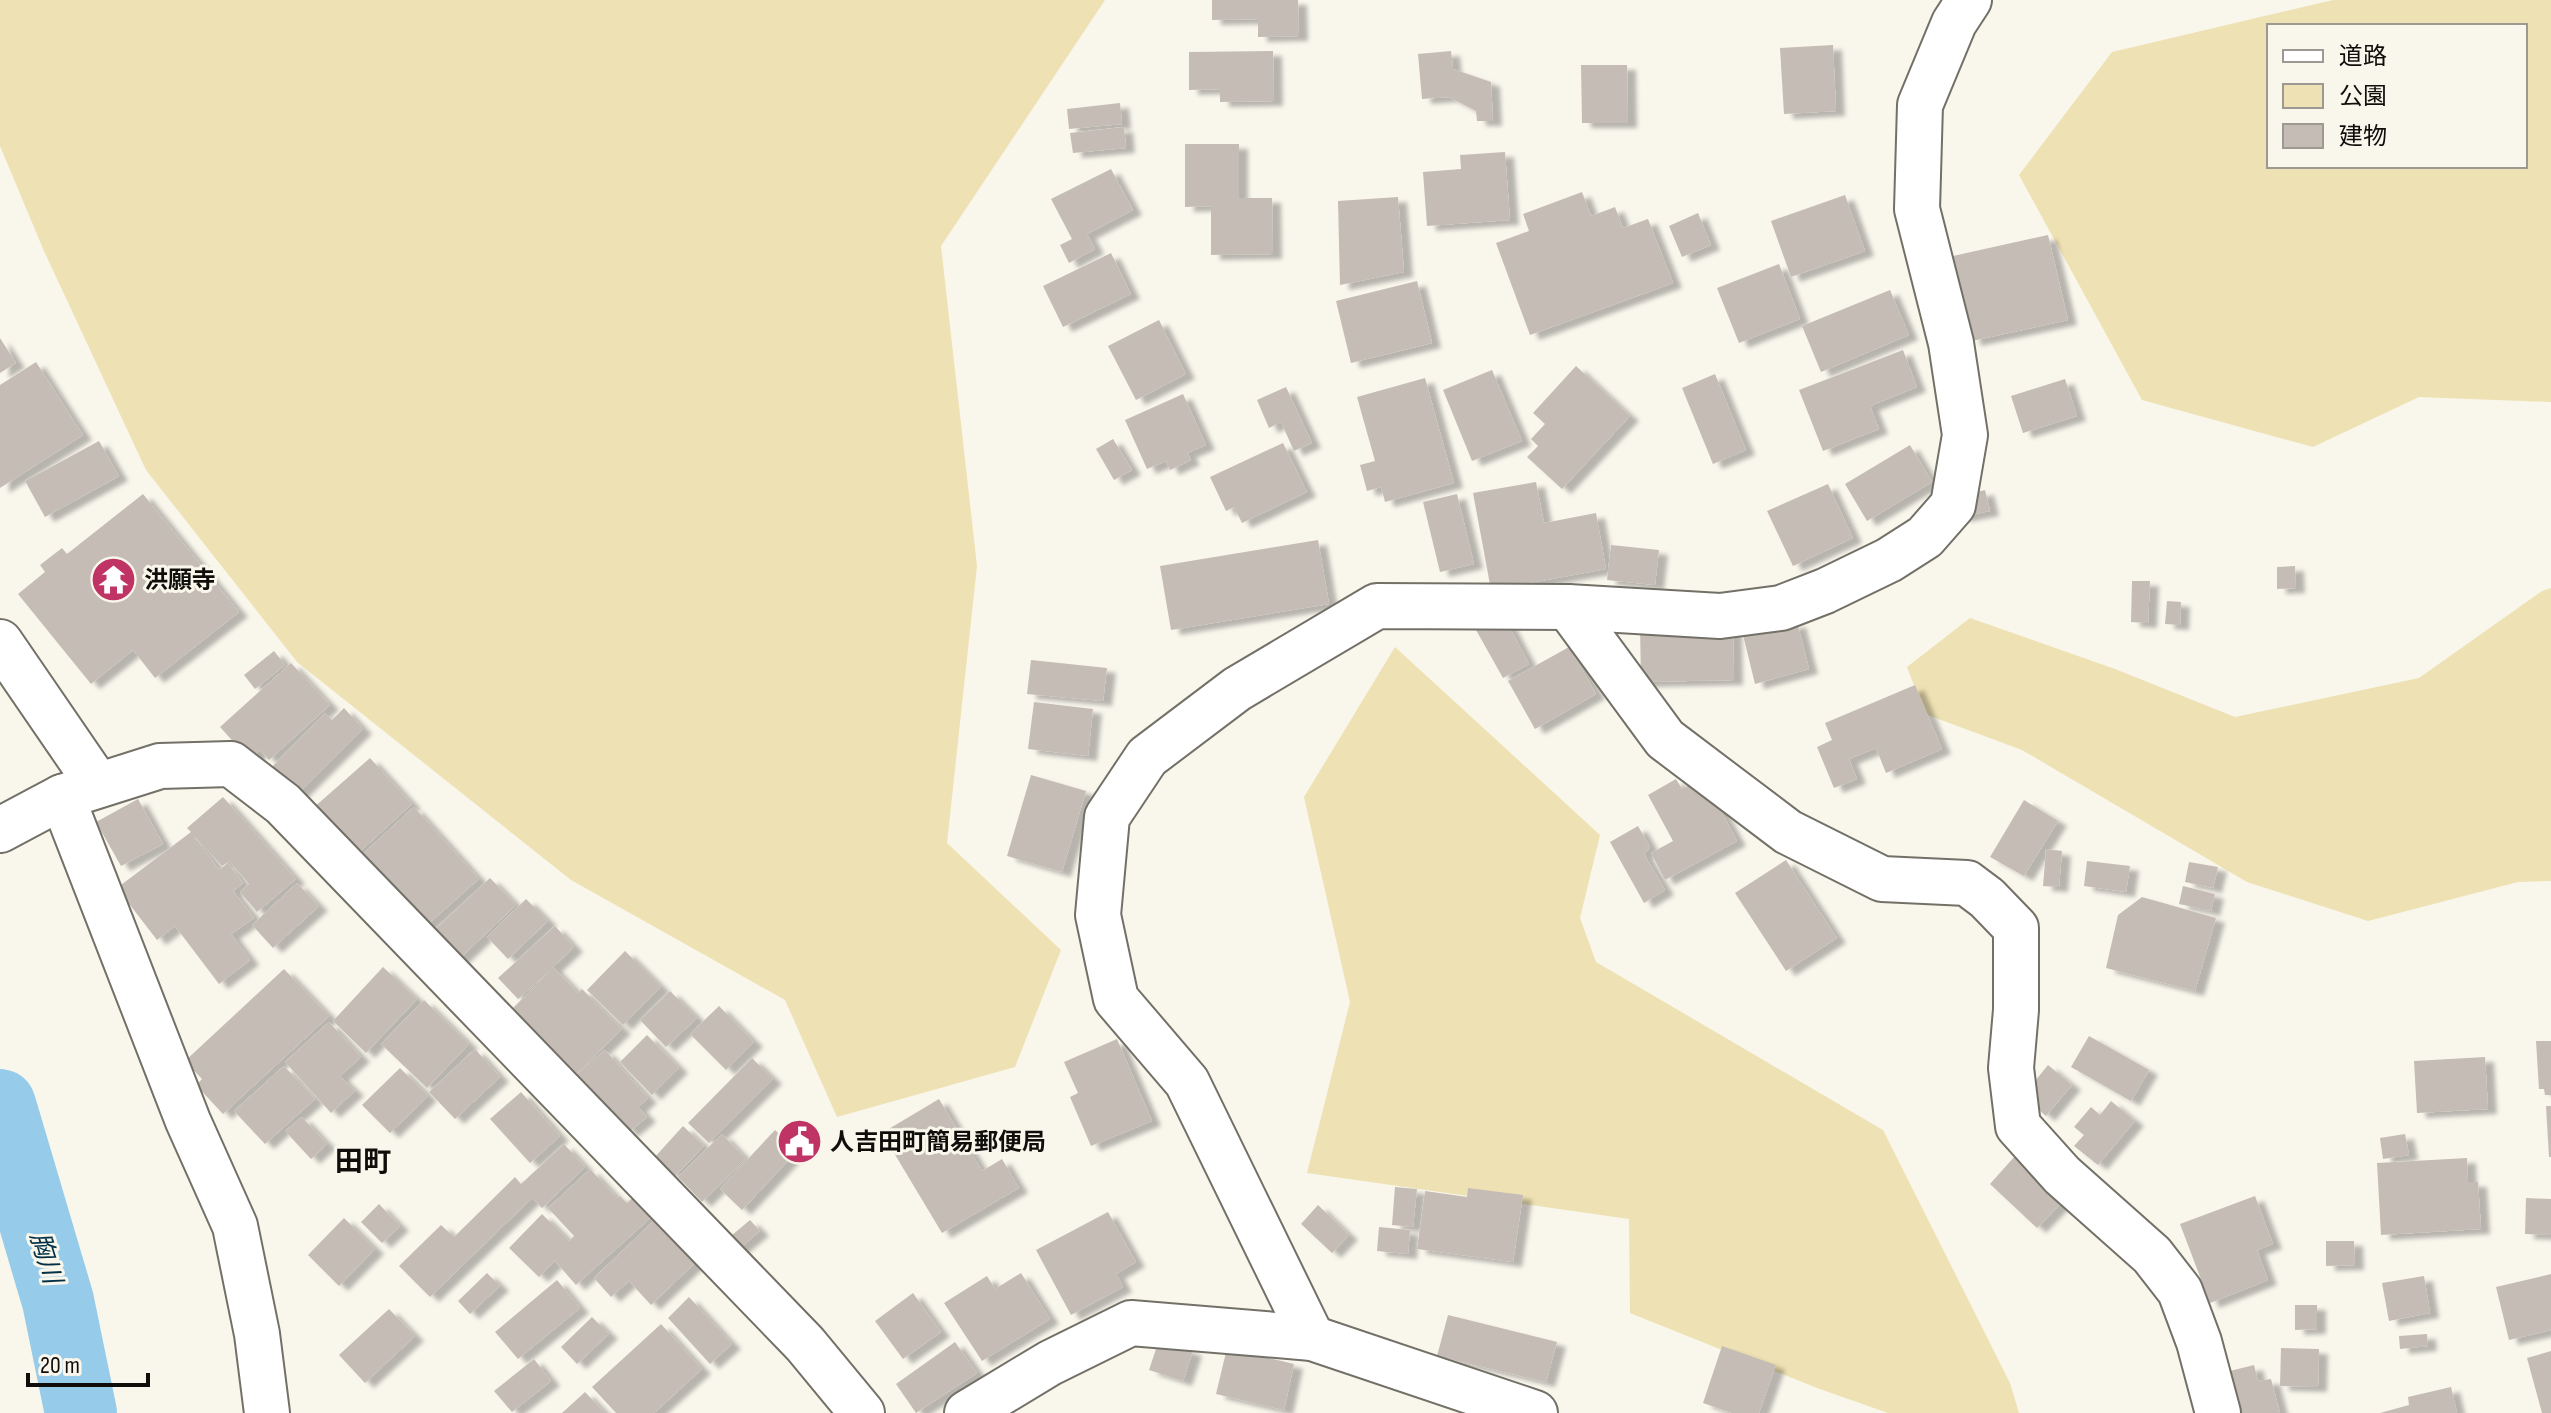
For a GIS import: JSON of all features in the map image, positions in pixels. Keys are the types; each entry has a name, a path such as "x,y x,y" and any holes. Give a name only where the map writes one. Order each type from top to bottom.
{"street":[{"path":"1312,1338 1187,1082 1116,999 1098,915 1107,817 1147,757 1237,689 1377,606 1568,607 1720,616 1781,608 1889,560 1925,537 1953,505 1965,435 1951,343 1917,209 1920,105 1954,23 1969,0"},
{"path":"1568,607 1665,739 1788,832 1882,879 1967,883 1987,898 2016,928 2018,975 2011,1068 2018,1126 2062,1175 2152,1255 2180,1291 2199,1342 2218,1413"},
{"path":"0,642 80,791 188,1121 235,1226 257,1334 267,1413"},
{"path":"0,830 80,791 160,766 231,764 283,804 805,1344 862,1413"},
{"path":"967,1413 1050,1363 1131,1323 1312,1338 1535,1413"}],"green space":[{"path":"0,0 1105,0 941,246 977,566 947,843 1061,950 1015,1067 837,1117 785,1000 571,880 297,662 146,470 44,251 0,146"},
{"path":"2333,0 2551,0 2551,402 2419,397 2313,447 2142,400 2019,175 2112,52"},
{"path":"2551,588 2551,881 2518,882 2368,921 2247,882 2022,750 1925,714 1907,667 1970,618 2115,669 2235,717 2419,678 2542,591"},
{"path":"1395,647 1600,835 1580,918 1596,962 1883,1130 2010,1383 2019,1413 1888,1413 1630,1313 1629,1219 1307,1173 1350,1002 1304,797"}],"building":[{"path":"1212,0 1298,0 1299,36 1258,37 1258,19 1212,20"},
{"path":"1833,45 1836,111 1784,114 1780,48"},
{"path":"1273,51 1274,101 1220,102 1220,89 1189,90 1189,52"},
{"path":"1451,51 1453,69 1491,82 1493,121 1477,121 1476,111 1449,97 1422,99 1418,54"},
{"path":"1581,65 1627,65 1628,123 1582,123"},
{"path":"1120,103 1122,124 1069,129 1067,109"},
{"path":"1124,127 1126,148 1073,153 1070,133"},
{"path":"1185,144 1239,144 1239,198 1272,198 1273,254 1211,255 1211,206 1185,207"},
{"path":"1505,152 1510,220 1427,226 1423,172 1461,169 1460,155"},
{"path":"1111,169 1133,210 1087,234 1095,249 1069,263 1060,245 1072,239 1051,199"},
{"path":"1582,192 1591,216 1615,207 1623,228 1648,219 1673,283 1530,335 1496,243 1529,231 1523,214"},
{"path":"1845,195 1865,251 1791,277 1771,221"},
{"path":"1398,197 1404,272 1340,285 1338,201"},
{"path":"1698,213 1711,245 1682,257 1669,226"},
{"path":"2048,235 2068,320 1972,341 1953,256"},
{"path":"1111,253 1131,294 1063,327 1043,286"},
{"path":"1779,264 1800,319 1739,343 1717,288"},
{"path":"1417,281 1432,343 1351,363 1336,301"},
{"path":"1890,290 1909,335 1821,372 1802,326"},
{"path":"1159,320 1186,374 1136,400 1108,346"},
{"path":"0,338 16,363 0,373"},
{"path":"1903,350 1917,387 1870,406 1879,429 1823,451 1799,390"},
{"path":"36,362 83,435 0,488 0,385"},
{"path":"1576,366 1630,416 1562,489 1527,457 1538,446 1531,439 1545,424 1533,413"},
{"path":"1492,370 1522,441 1472,461 1443,390"},
{"path":"1715,374 1746,450 1713,464 1682,388"},
{"path":"1425,378 1454,483 1385,502 1381,487 1367,491 1360,465 1375,461 1357,397"},
{"path":"2065,379 2077,416 2023,433 2011,396"},
{"path":"1286,387 1312,443 1294,451 1281,422 1269,428 1257,400"},
{"path":"1183,394 1206,445 1187,453 1191,460 1170,470 1166,461 1147,469 1125,420"},
{"path":"1113,439 1132,470 1114,480 1096,449"},
{"path":"99,441 119,476 45,517 25,481"},
{"path":"1283,443 1307,492 1242,523 1234,507 1226,511 1210,477"},
{"path":"1910,445 1932,482 1867,521 1845,484"},
{"path":"1536,482 1544,523 1596,513 1606,569 1491,590 1473,493"},
{"path":"1828,484 1853,538 1793,566 1767,511"},
{"path":"1985,490 1990,511 1961,517 1956,497"},
{"path":"143,494 239,612 155,678 133,650 91,684 18,594 45,572 40,565 62,548 67,554"},
{"path":"1457,494 1474,564 1440,572 1423,502"},
{"path":"1318,540 1329,604 1171,630 1160,566"},
{"path":"1611,545 1659,550 1655,585 1607,580"},
{"path":"2295,566 2296,588 2277,589 2277,567"},
{"path":"2132,581 2150,581 2148,623 2131,622"},
{"path":"2167,601 2181,602 2180,625 2165,624"},
{"path":"1503,615 1529,664 1503,678 1476,630"},
{"path":"1797,622 1809,669 1755,684 1743,635"},
{"path":"1733,623 1734,680 1641,682 1640,625"},
{"path":"1569,647 1596,694 1535,729 1508,681"},
{"path":"274,651 285,665 255,689 244,675"},
{"path":"1031,660 1107,668 1103,701 1027,694"},
{"path":"291,663 330,705 269,760 260,750 250,760 220,727"},
{"path":"1915,685 1942,749 1886,773 1876,748 1849,759 1857,779 1834,788 1817,747 1832,740 1825,723"},
{"path":"1034,702 1093,709 1088,756 1028,749"},
{"path":"344,708 363,729 296,796 264,775 325,713 332,720"},
{"path":"370,758 412,804 355,856 312,809"},
{"path":"1031,775 1086,791 1062,872 1007,856"},
{"path":"1703,778 1737,841 1665,880 1651,853 1673,841 1648,795 1676,779 1682,789"},
{"path":"223,797 296,879 257,912 240,892 249,884 229,861 222,866 194,836 219,870 228,863 243,883 233,891 254,918 231,934 250,960 219,984 175,926 157,940 117,888 191,832 187,828"},
{"path":"138,799 163,844 121,866 96,822"},
{"path":"2024,800 2058,821 2024,876 1990,857"},
{"path":"414,807 479,879 418,933 354,862"},
{"path":"1638,826 1650,847 1644,854 1665,890 1644,903 1610,842"},
{"path":"2046,849 2062,851 2059,887 2043,886"},
{"path":"1786,860 1837,938 1786,971 1735,893"},
{"path":"2087,861 2130,866 2126,892 2084,886"},
{"path":"2189,862 2218,867 2213,888 2185,882"},
{"path":"490,878 516,905 456,962 430,934"},
{"path":"297,883 319,906 273,948 252,925"},
{"path":"2183,886 2215,894 2211,911 2179,904"},
{"path":"2142,897 2216,918 2195,991 2106,968 2118,915"},
{"path":"526,899 548,921 508,959 487,937"},
{"path":"555,926 574,947 553,967 578,993 582,989 622,1029 573,1077 508,1013 551,970 518,999 498,978"},
{"path":"625,951 661,987 623,1025 587,990"},
{"path":"383,967 417,999 366,1053 333,1021"},
{"path":"284,969 329,1016 223,1114 196,1085 202,1079 185,1061"},
{"path":"670,991 697,1018 666,1047 640,1020"},
{"path":"424,1000 469,1044 427,1088 381,1044"},
{"path":"719,1006 754,1042 726,1070 690,1034"},
{"path":"329,1022 361,1057 340,1076 355,1091 331,1113 285,1062"},
{"path":"647,1035 679,1068 652,1095 620,1062"},
{"path":"2089,1036 2149,1070 2131,1101 2071,1067"},
{"path":"1117,1039 1152,1121 1091,1146 1070,1097 1078,1093 1064,1062"},
{"path":"2536,1041 2551,1041 2551,1095 2545,1095 2544,1089 2539,1089"},
{"path":"475,1049 500,1077 455,1119 429,1092"},
{"path":"605,1050 648,1098 638,1107 647,1117 629,1132 577,1074"},
{"path":"2485,1057 2488,1109 2417,1113 2414,1061"},
{"path":"752,1058 773,1079 709,1143 688,1123"},
{"path":"2048,1065 2072,1085 2046,1116 2023,1096"},
{"path":"284,1066 315,1099 265,1144 234,1111"},
{"path":"400,1068 428,1096 390,1133 362,1105"},
{"path":"521,1092 560,1136 530,1163 490,1119"},
{"path":"939,1099 982,1171 1002,1159 1019,1188 942,1233 882,1133"},
{"path":"2111,1101 2135,1121 2098,1165 2074,1146 2084,1135 2074,1127 2091,1107 2100,1115"},
{"path":"2546,1106 2551,1106 2551,1157 2549,1157"},
{"path":"302,1117 327,1144 311,1159 285,1131"},
{"path":"683,1126 704,1146 674,1177 654,1158"},
{"path":"775,1130 797,1151 742,1210 720,1189"},
{"path":"722,1134 746,1159 702,1202 678,1177"},
{"path":"2405,1134 2409,1155 2383,1159 2380,1138"},
{"path":"564,1144 585,1167 542,1208 532,1198 430,1297 399,1266 441,1225 454,1237 515,1177 521,1184"},
{"path":"2015,1156 2064,1200 2037,1228 1990,1184"},
{"path":"2467,1158 2468,1182 2478,1182 2481,1229 2381,1235 2377,1163"},
{"path":"590,1169 617,1198 620,1196 627,1203 639,1192 657,1212 576,1285 555,1261 539,1277 509,1248 542,1214 569,1241 574,1236 548,1208"},
{"path":"1395,1187 1417,1189 1413,1227 1392,1225"},
{"path":"1468,1188 1523,1195 1513,1262 1417,1249 1425,1191 1467,1197"},
{"path":"2255,1196 2273,1244 2257,1250 2268,1280 2210,1303 2180,1224"},
{"path":"2526,1198 2551,1199 2551,1235 2525,1234"},
{"path":"379,1204 400,1226 382,1243 361,1222"},
{"path":"1318,1205 1349,1235 1332,1253 1301,1224"},
{"path":"1108,1212 1136,1262 1116,1274 1123,1287 1071,1315 1036,1250"},
{"path":"344,1218 375,1249 339,1286 308,1255"},
{"path":"657,1218 697,1261 651,1305 629,1281 611,1297 594,1278"},
{"path":"750,1220 760,1231 734,1253 725,1241"},
{"path":"1379,1227 1410,1230 1408,1254 1377,1251"},
{"path":"2326,1241 2354,1241 2355,1265 2326,1266"},
{"path":"487,1273 500,1286 470,1314 458,1301"},
{"path":"1021,1273 1050,1319 982,1361 944,1303 987,1276 995,1289"},
{"path":"2551,1274 2551,1330 2509,1340 2496,1287"},
{"path":"2424,1276 2430,1313 2389,1321 2382,1283"},
{"path":"557,1280 580,1308 518,1359 495,1332"},
{"path":"913,1293 941,1332 903,1359 875,1321"},
{"path":"689,1297 732,1344 710,1364 668,1318"},
{"path":"2295,1305 2317,1305 2317,1329 2295,1330"},
{"path":"389,1309 415,1336 365,1383 339,1355"},
{"path":"1448,1315 1557,1342 1546,1382 1437,1356"},
{"path":"592,1317 609,1334 577,1364 561,1347"},
{"path":"661,1324 702,1369 654,1413 616,1413 592,1387"},
{"path":"2427,1334 2428,1346 2400,1349 2399,1336"},
{"path":"1159,1340 1193,1351 1183,1381 1149,1370"},
{"path":"955,1342 977,1373 916,1413 896,1384"},
{"path":"1722,1346 1776,1365 1759,1413 1732,1413 1703,1403"},
{"path":"1227,1348 1294,1364 1284,1410 1216,1394"},
{"path":"2281,1348 2319,1349 2318,1387 2280,1386"},
{"path":"2551,1351 2551,1413 2542,1413 2527,1358"},
{"path":"534,1359 551,1381 512,1412 494,1391"},
{"path":"2254,1365 2258,1381 2271,1379 2280,1413 2230,1413 2238,1404 2230,1371"},
{"path":"2451,1387 2457,1413 2380,1413 2409,1405 2408,1397"},
{"path":"585,1392 605,1413 562,1413"}],"waterway":[{"name":"胸川","path":"0,1105 58,1301 81,1413"}],"place":[{"name":"洪願寺","path":"113,580"},
{"name":"人吉田町簡易郵便局","path":"799,1142"}],"district":[{"name":"田町","path":"363,1162"}]}
